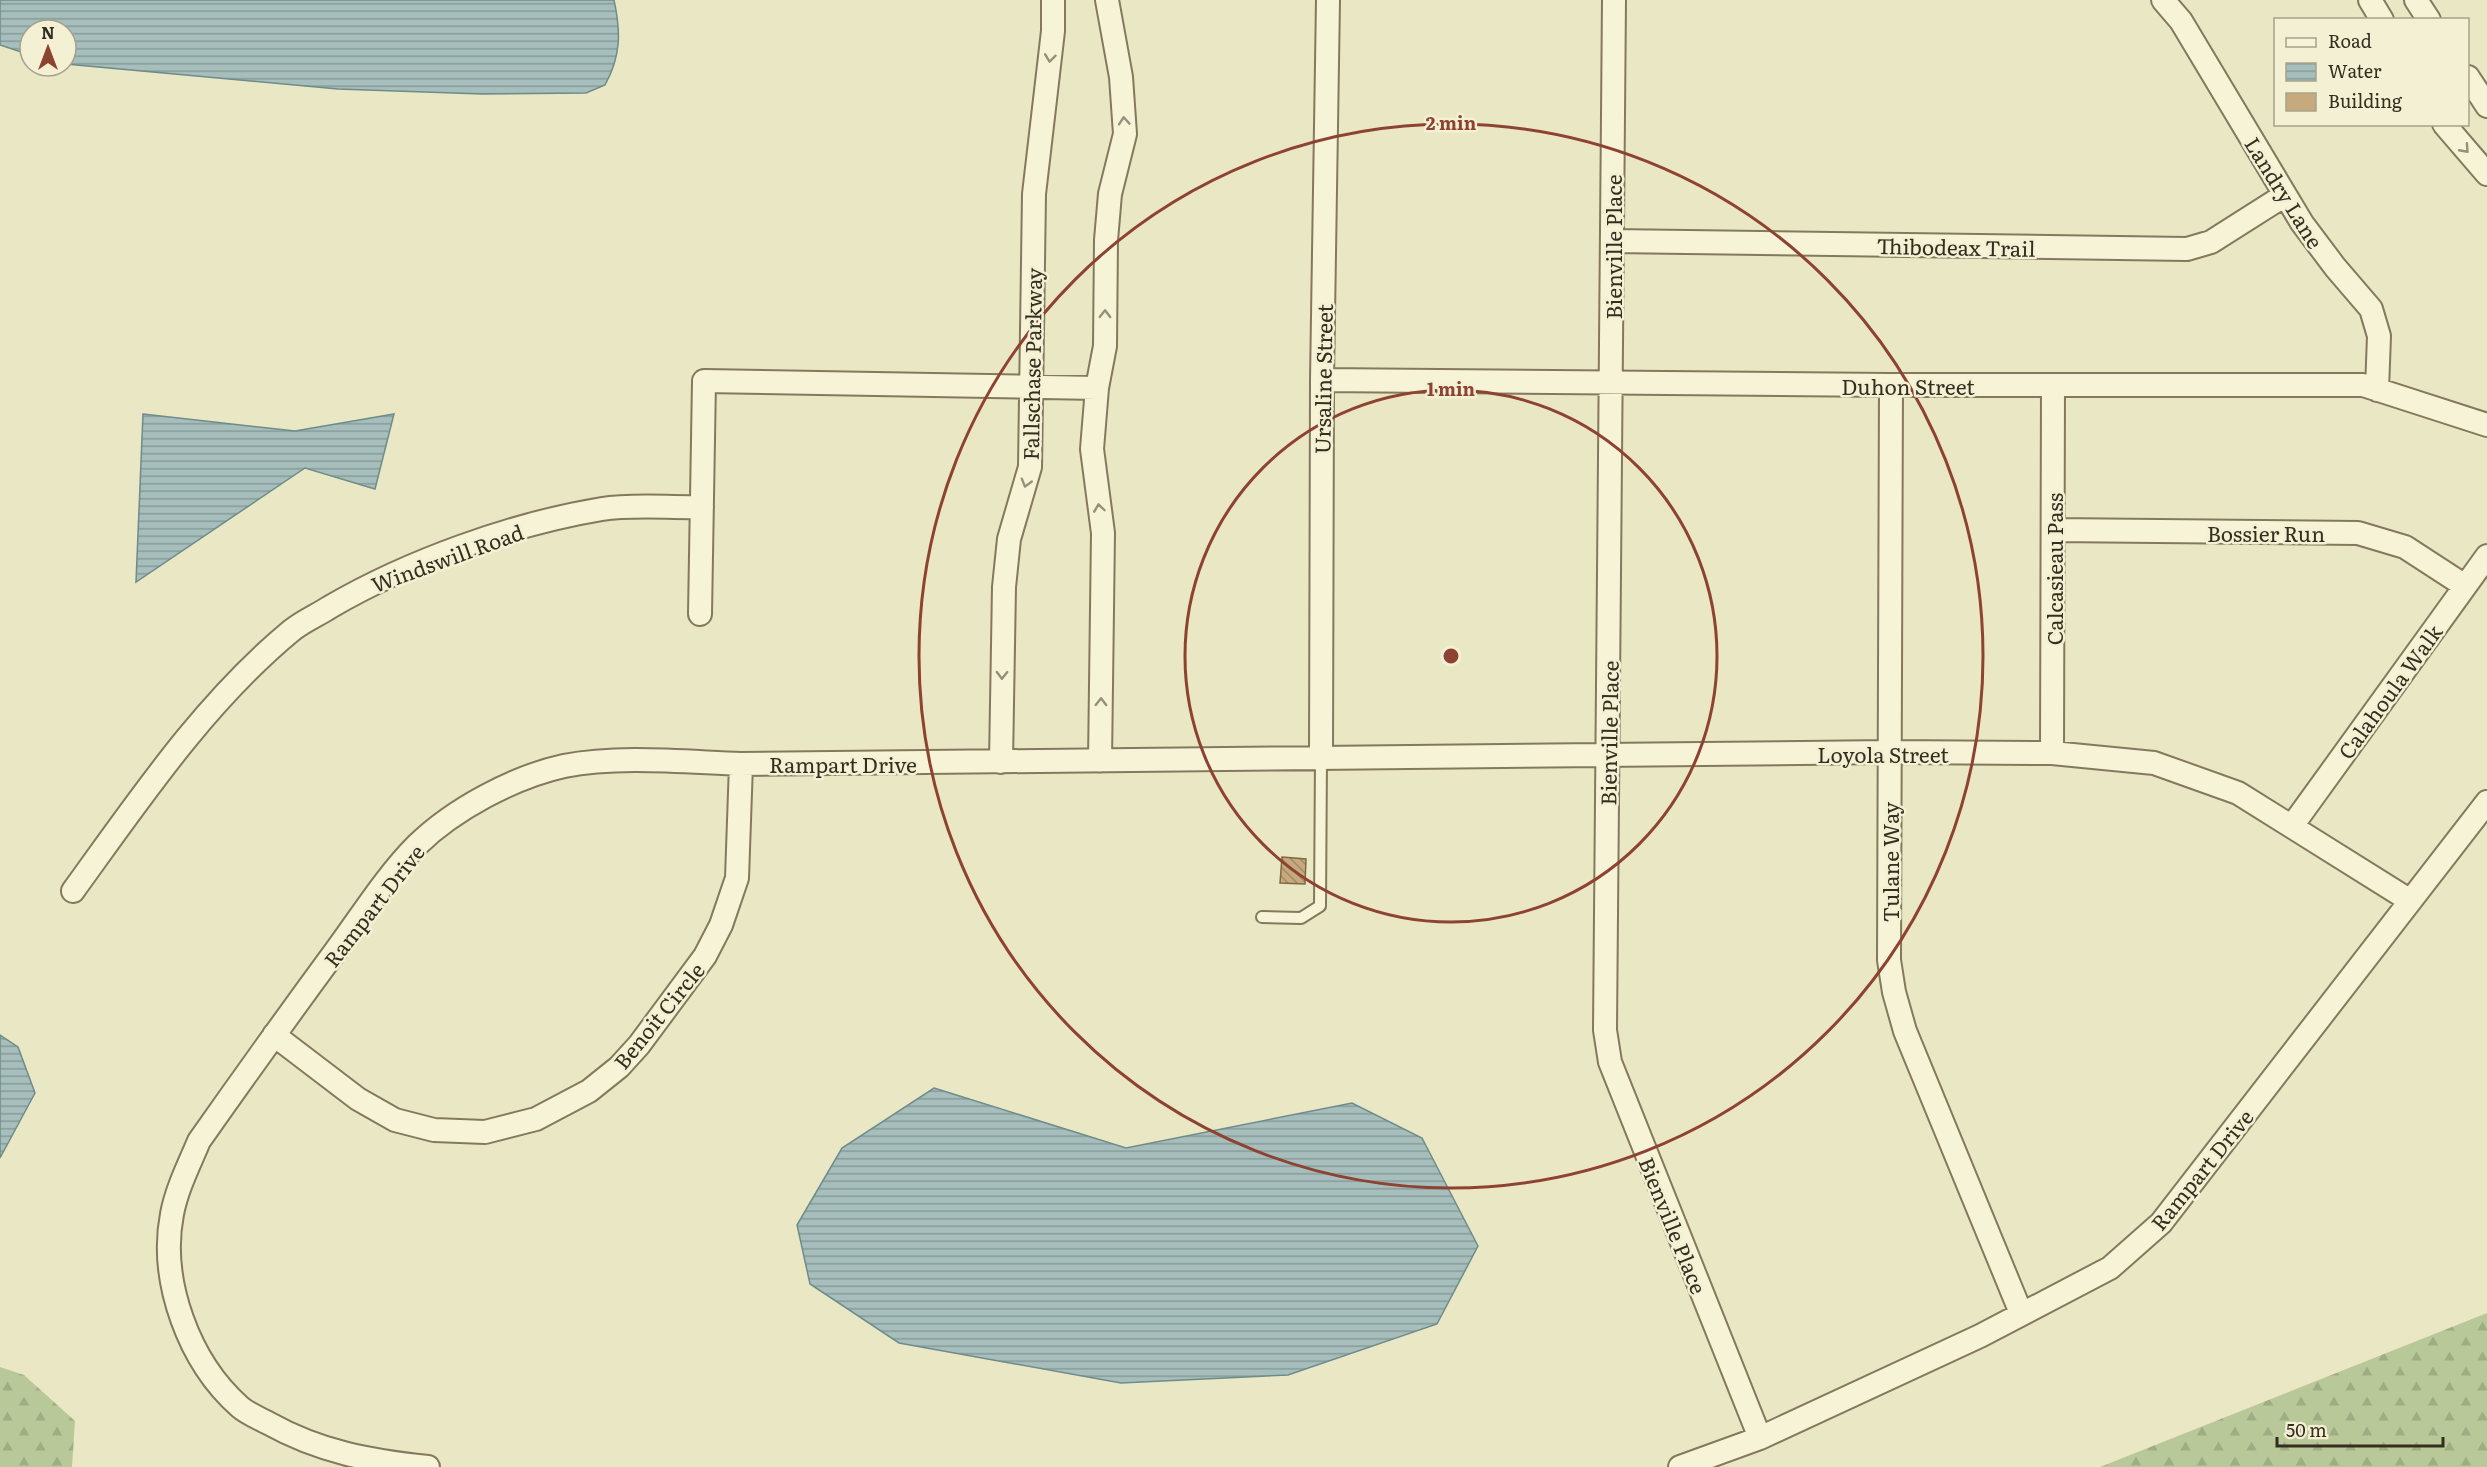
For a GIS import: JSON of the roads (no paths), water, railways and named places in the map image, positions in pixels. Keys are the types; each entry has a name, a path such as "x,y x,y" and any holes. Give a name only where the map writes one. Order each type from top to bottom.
{"street":[{"name":"Fallschase Parkway","path":"1001,762 1004,587 1009,539 1030,467 1034,194 1053,31 1053,0"},
{"path":"1100,761 1103,533 1092,449 1096,388 1105,346 1106,240 1110,194 1125,134 1121,77 1107,0"},
{"name":"Ursaline Street","path":"1321,759 1322,380 1328,0"},
{"name":"Bienville Place","path":"1614,0 1605,1030 1610,1062 1760,1438"},
{"name":"Landry Lane","path":"2163,0 2181,21 2285,195 2335,267 2371,309 2379,336 2377,390"},
{"path":"2370,0 2381,18"},
{"path":"2416,0 2428,18"},
{"path":"2469,79 2487,106"},
{"path":"2446,126 2487,174"},
{"name":"Thibodeax Trail","path":"1612,241 2187,249 2211,242 2285,195"},
{"name":"Duhon Street","path":"1322,380 1890,385 2363,385 2487,426"},
{"path":"700,614 704,381 1096,388"},
{"name":"Tulane Way","path":"1890,385 1889,960 1894,992 1905,1031 2020,1313"},
{"name":"Calcasieau Pass","path":"2052,753 2054,385"},
{"name":"Windswill Road","path":"73,891 159,773 228,692 293,630 369,585 452,551 534,524 604,509 702,507"},
{"name":"Bossier Run","path":"2053,530 2358,533 2405,547 2465,586"},
{"name":"Calahoula Walk","path":"2292,826 2487,556"},
{"name":"Loyola Street","path":"1321,759 1890,752 2052,753 2154,763 2238,793 2409,900"},
{"name":"Rampart Drive","path":"428,1467 376,1461 336,1452 288,1434 242,1408 213,1378 186,1329 170,1263 172,1214 181,1182 199,1141 373,900 417,845 482,798 518,782 564,766 627,760 741,764 1321,759"},
{"name":"Benoit Circle","path":"274,1035 358,1099 395,1120 434,1130 485,1132 536,1119 589,1091 619,1067 639,1045 705,956 722,925 737,878 741,764"},
{"name":"Rampart Drive","path":"1680,1467 1760,1438 1980,1336 2020,1313 2110,1268 2161,1223 2487,802"}],"lane":[{"path":"1262,917 1301,918 1320,906 1321,759"}],"water":[{"path":"0,0 614,0 618,23 617,54 605,85 586,93 482,94 338,89 78,65 78,18 18,18 18,51 0,45"},
{"path":"143,414 295,431 394,414 375,489 305,468 136,582"},
{"path":"0,1035 18,1047 35,1093 0,1158"},
{"path":"934,1088 1126,1148 1352,1103 1422,1138 1478,1246 1437,1324 1288,1375 1121,1383 899,1343 810,1284 797,1225 842,1148"}]}
